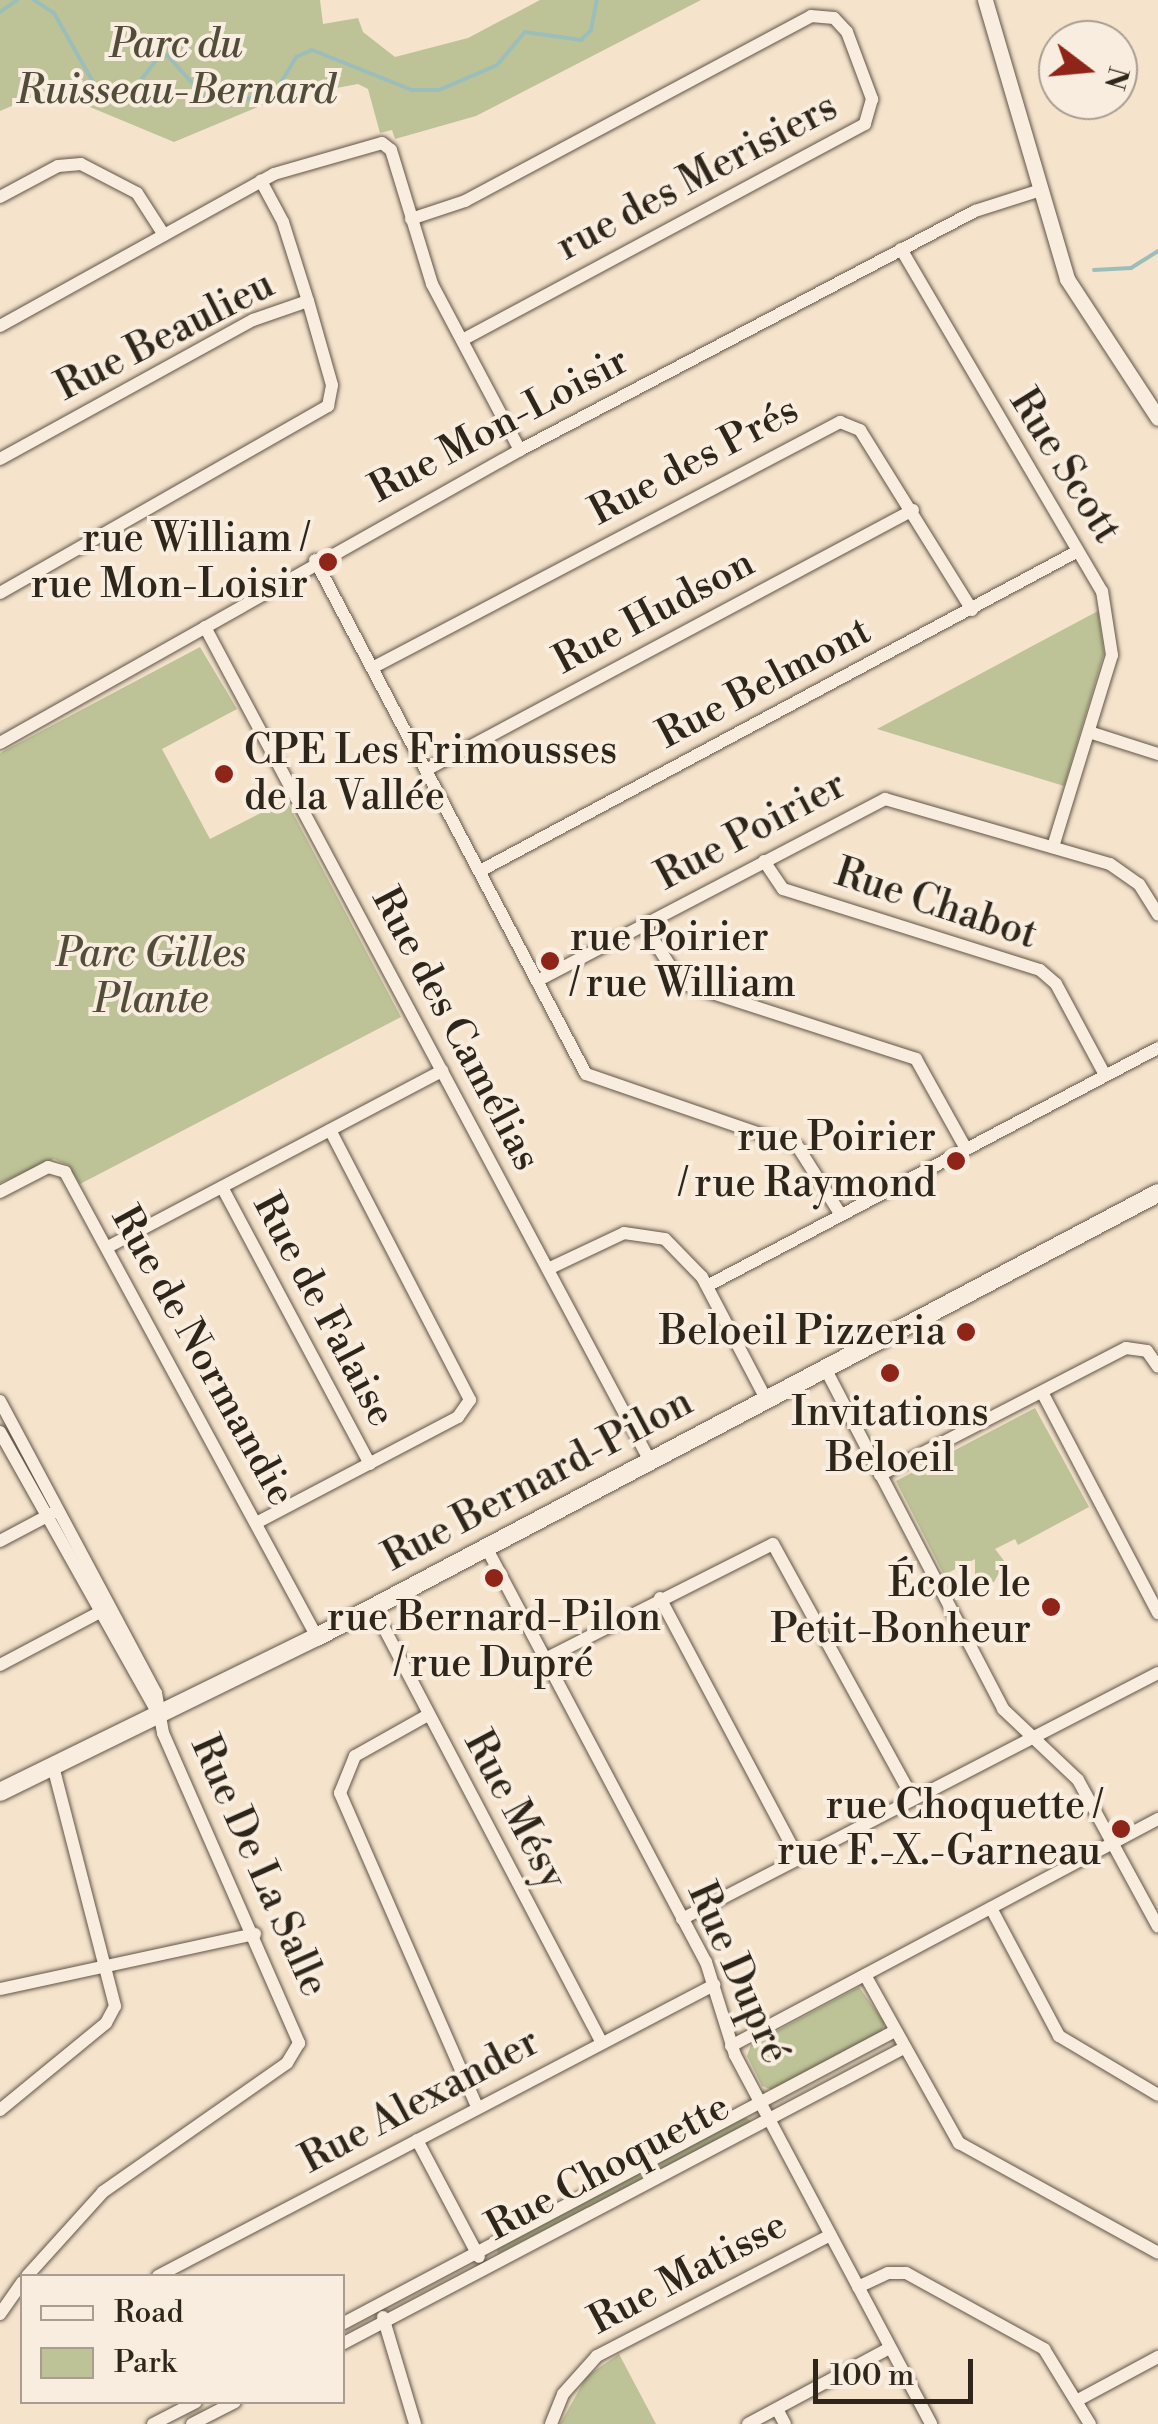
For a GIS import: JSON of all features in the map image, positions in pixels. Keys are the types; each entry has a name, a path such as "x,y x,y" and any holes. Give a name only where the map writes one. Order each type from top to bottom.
{"main road":[{"name":"Rue Bernard-Pilon","path":"0,1792 317,1636 1158,1193"}],"street":[{"path":"985,0 1071,287 1158,418"},
{"name":"rue des Merisiers","path":"411,219 465,200 811,16 830,16 845,29 873,103 862,126 462,340"},
{"path":"0,326 261,180 380,142 391,150 432,284 520,450"},
{"path":"0,197 58,166 80,164 137,193 164,234"},
{"path":"0,594 322,413 332,385 288,235 261,180"},
{"name":"Rue Mon-Loisir","path":"0,742 315,560 520,450 988,205 1041,190"},
{"name":"Rue Scott","path":"900,249 1102,591 1113,641 1053,847"},
{"name":"Rue Beaulieu","path":"0,459 253,320 308,300"},
{"name":"Rue des Prés","path":"372,668 836,423 860,430 972,610"},
{"name":"Rue Hudson","path":"426,770 913,510"},
{"name":"Rue Belmont","path":"480,871 1078,551"},
{"path":"315,560 592,1080 798,1147 840,1215"},
{"name":"Rue des Camélias","path":"205,627 650,1461"},
{"path":"1089,732 1158,754"},
{"name":"Rue Poirier","path":"537,981 890,799 1122,871 1158,914"},
{"name":"Rue Chabot","path":"764,861 782,889 1040,970 1056,984 1105,1075"},
{"path":"644,924 682,984 912,1056 966,1149"},
{"path":"707,1286 1158,1048"},
{"path":"108,1248 442,1071"},
{"path":"258,1522 461,1415 470,1394 330,1130"},
{"name":"Rue de Normandie","path":"0,1192 48,1167 60,1168 108,1248 317,1636"},
{"name":"Rue de Falaise","path":"222,1187 370,1464"},
{"path":"548,1270 613,1236 642,1231 674,1246 707,1286 766,1399"},
{"path":"880,1474 1126,1348 1147,1351 1158,1368"},
{"path":"826,1368 1003,1709 1078,1780 1158,1927"},
{"path":"1042,1392 1158,1613"},
{"path":"1,1405 52,1513"},
{"path":"0,1432 52,1513"},
{"path":"0,1541 52,1513"},
{"name":"Rue De La Salle","path":"33,2274 103,2192 287,2063 299,2043 159,1716 52,1513"},
{"path":"545,1660 761,1545 776,1545 912,1797"},
{"name":"Rue Dupré","path":"486,1548 682,1919 714,1986 731,2046 931,2424"},
{"path":"660,1598 798,1858"},
{"name":"Rue Mésy","path":"373,1607 602,2042"},
{"path":"0,1665 104,1610"},
{"path":"682,1919 1158,1673"},
{"path":"428,1715 355,1756 340,1793 477,2108"},
{"path":"0,2110 111,2017 108,1969 53,1767"},
{"name":"Rue Choquette","path":"731,2046 1158,1820"},
{"path":"991,1908 1059,2036 1158,2095"},
{"path":"0,1988 108,1969 255,1934"},
{"path":"865,1974 962,2145 1158,2253"},
{"name":"Rue Alexander","path":"162,2274 714,1986"},
{"name":"Rue Choquette","path":"345,2322 895,2031"},
{"name":"Rue Choquette","path":"345,2342 904,2048"},
{"path":"417,2140 486,2269"},
{"name":"Rue Matisse","path":"551,2424 563,2394 597,2356 830,2235"},
{"path":"858,2287 892,2272 910,2275 1047,2352 1090,2424"},
{"path":"0,2314 20,2289"},
{"path":"377,2306 386,2322 415,2424"},
{"path":"748,2424 890,2348"},
{"path":"1078,2400 1158,2357"},
{"path":"153,2424 192,2404"},
{"path":"192,2424 230,2404"},
{"path":"777,2409 785,2424"}],"green space":[{"name":"Parc du Ruisseau-Bernard","path":"0,0 320,0 323,24 358,18 363,32 395,57 468,38 540,0 701,0 476,116 395,139 392,130 380,133 368,89 358,84 277,99 174,142 49,90 0,111"},
{"path":"1098,611 1104,653 1064,786 877,729"},
{"name":"Parc Gilles Plante","path":"200,647 237,709 162,749 210,839 286,800 401,1017 80,1184 68,1165 54,1159 0,1183 0,753"},
{"path":"1035,1408 1089,1507 1018,1545 1015,1539 995,1549 1005,1562 994,1582 975,1584 975,1559 944,1575 896,1481"},
{"path":"859,1987 885,2023 881,2032 772,2090 762,2086 747,2056 751,2045"},
{"path":"745,2117 752,2122 498,2254 497,2249"},
{"path":"619,2354 656,2424 560,2424 587,2376"}],"waterway":[{"path":"0,12 17,0"},
{"path":"34,0 54,13 102,98 124,102 157,59 167,55 204,96 230,105 277,89 296,57 312,50 412,90 439,90 497,65 525,32 581,40 591,30 597,0"},
{"path":"1094,270 1131,268 1158,251"}],"place":[{"name":"rue William / rue Mon-Loisir","path":"328,562"},
{"name":"CPE Les Frimousses de la Vallée","path":"224,774"},
{"name":"rue Poirier / rue William","path":"550,961"},
{"name":"rue Poirier / rue Raymond","path":"956,1161"},
{"name":"Beloeil Pizzeria","path":"966,1332"},
{"name":"Invitations Beloeil","path":"890,1373"},
{"name":"rue Bernard-Pilon / rue Dupré","path":"494,1578"},
{"name":"École le Petit-Bonheur","path":"1051,1607"},
{"name":"rue Choquette / rue F.-X.-Garneau","path":"1121,1829"}]}
